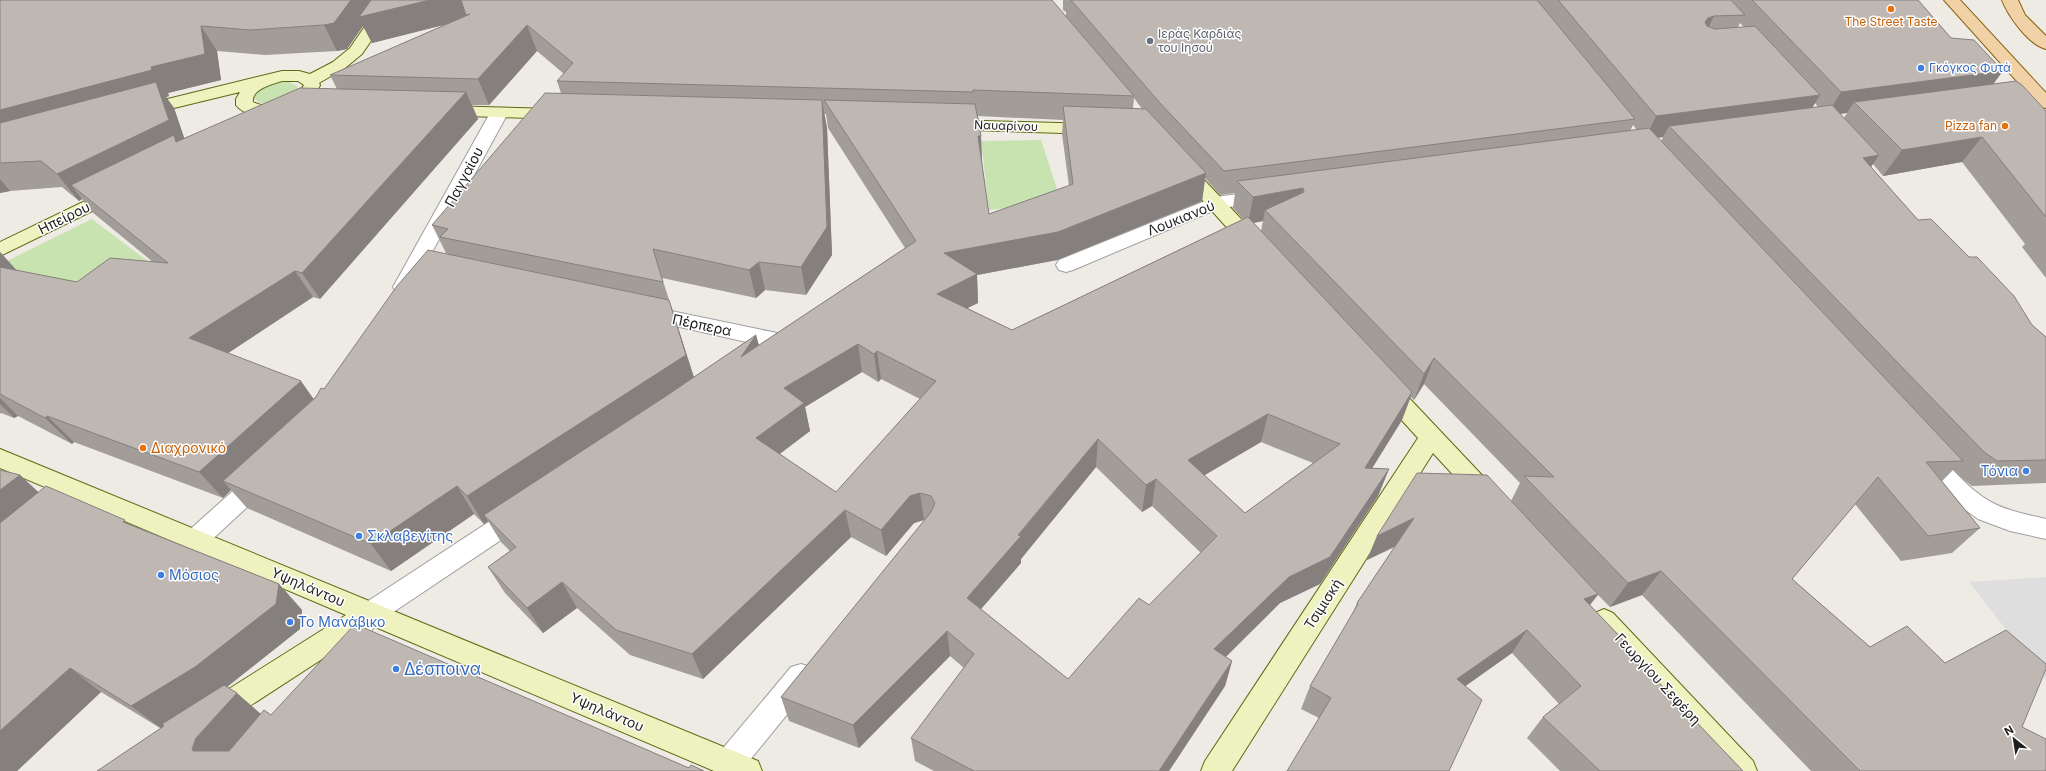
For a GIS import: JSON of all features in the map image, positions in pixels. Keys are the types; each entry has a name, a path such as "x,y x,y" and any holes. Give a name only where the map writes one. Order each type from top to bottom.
{"main road":[{"path":"1952,0 2042,98"},
{"path":"2010,0 2012,7 2019,18 2046,44"}],"street":[{"path":"310,81 339,66 356,51 391,0"},
{"path":"122,116 226,89 261,83 271,79 293,76 306,78 310,81 312,85 308,94 243,127"},
{"path":"261,83 246,94 244,99 245,105 250,108 258,110 318,108"},
{"path":"2016,97 2042,98"},
{"path":"428,111 569,115"},
{"name":"Παγγαίου","path":"393,305 424,267 499,113"},
{"name":"Ναυαρίνου","path":"930,124 1111,129"},
{"path":"1169,152 1269,262"},
{"name":"Ηπείρου","path":"0,250 127,187"},
{"name":"Λουκιανού","path":"1066,265 1215,203 1277,195"},
{"name":"Πέρπερα","path":"631,310 783,336 751,359"},
{"path":"1372,373 1502,512"},
{"name":"Τσιμισκή","path":"1215,771 1431,437"},
{"path":"1913,444 1950,484 1984,510 1999,517 2046,529"},
{"name":"Υψηλάντου","path":"0,458 71,499 195,540 739,767"},
{"path":"195,540 276,466"},
{"path":"196,724 370,613 537,503"},
{"name":"Γεωργίου Σεφέρη","path":"1588,604 1743,771"},
{"path":"313,680 370,613"},
{"path":"739,767 816,659"}],"green space":[{"path":"289,82 297,86 298,91 270,103 264,104 255,99 256,94 263,87"},
{"path":"1041,140 1061,201 989,210 981,141"},
{"path":"92,219 153,265 45,292 5,262"}],"shaded area":[{"path":"2046,577 2046,681 1969,582"}],"building":[{"path":"0,0 351,0 334,23 324,25 250,30 201,26 205,54 151,67 152,70 0,110"},
{"path":"371,0 430,0 359,17"},
{"path":"461,0 1052,0 1134,96 973,90 973,92 557,81 573,63 527,25 478,79 330,75 470,14 466,15"},
{"path":"1071,0 1537,0 1635,119 1224,171 1159,102"},
{"path":"1558,0 1731,0 1745,15 1714,16 1708,18 1705,22 1707,26 1715,29 1755,26 1820,95 1656,116"},
{"path":"1752,0 1918,0 1951,38 1974,40 2003,71 1841,92"},
{"path":"2016,81 2022,85 2046,111 2046,217 1982,137 1902,150 1854,102"},
{"path":"156,82 169,120 57,174 41,161 0,163 0,123"},
{"path":"300,88 466,92 302,273 295,271 189,338 301,381 199,472 47,416 45,418 0,394 0,267 77,282 110,258 168,263 71,185 174,135 176,142"},
{"path":"545,93 822,100 827,227 801,267 759,262 749,270 653,249 663,282 440,237 448,229 432,225"},
{"path":"824,100 975,104 981,136 978,136 989,214 1073,184 1063,106 1146,109 1206,173 1058,232 944,253 977,274 937,294 1012,330 1248,217 1412,392 1365,468 1389,469 1330,557 1289,577 1214,649 1232,661 1159,771 974,771 911,738 974,654 947,631 853,725 781,697 931,512 935,503 931,496 920,493 910,496 881,530 845,510 692,654 616,630 562,582 527,608 488,567 516,547 484,515 666,396 756,335 741,357 916,241","holes":["858,344 874,354 877,351 936,381 836,492 756,438 804,403 784,388","1268,414 1340,444 1245,513 1188,460","1098,439 1146,485 1156,479 1217,536 1149,605 1139,598 1068,679 967,598 1021,536 1018,535"]},
{"path":"1832,105 1879,155 1863,158 1918,220 1931,219 1969,257 1977,257 2014,296 2032,325 2046,337 2046,460 1997,461 1984,452 1669,126"},
{"path":"1649,128 1963,461 1926,462 1980,528 1928,536 1878,477 1792,579 1870,647 1907,626 1945,663 2006,630 2046,664 2046,669 2022,727 2046,739 2046,771 1860,771 1661,571 1628,583 1524,476 1554,477 1434,358 1424,374 1265,210 1304,192 1303,188 1253,197 1237,181"},
{"path":"428,250 669,300 686,355 467,496 457,486 371,544 223,481 316,397 321,388 324,389 397,286"},
{"path":"0,470 20,475 0,490"},
{"path":"1417,473 1487,475 1598,594 1584,599 1625,642 1622,644 1743,771 1600,771 1543,717 1581,686 1527,630 1457,679 1482,700 1449,771 1287,771 1331,698 1310,686 1358,604 1357,603 1414,518 1377,536"},
{"path":"46,486 125,520 123,522 279,584 276,604 195,667 131,706 70,668 0,731 0,523"},
{"path":"355,624 689,768 691,765 704,771 97,771 164,726 162,724 224,685 237,693 196,738 192,749 193,751 229,751 264,710 271,715"}],"place":[{"name":"The Street Taste","path":"1891,9"},
{"name":"Ιεράς Καρδιάς του Ιησού","path":"1150,41"},
{"name":"Γκόγκος Φυτά","path":"1921,68"},
{"name":"Pizza fan","path":"2005,126"},
{"name":"Διαχρονικό","path":"143,448"},
{"name":"Τόνια","path":"2026,471"},
{"name":"Σκλαβενίτης","path":"359,536"},
{"name":"Μόσιος","path":"161,575"},
{"name":"Το Μανάβικο","path":"290,622"},
{"name":"Δέσποινα","path":"396,669"}]}
